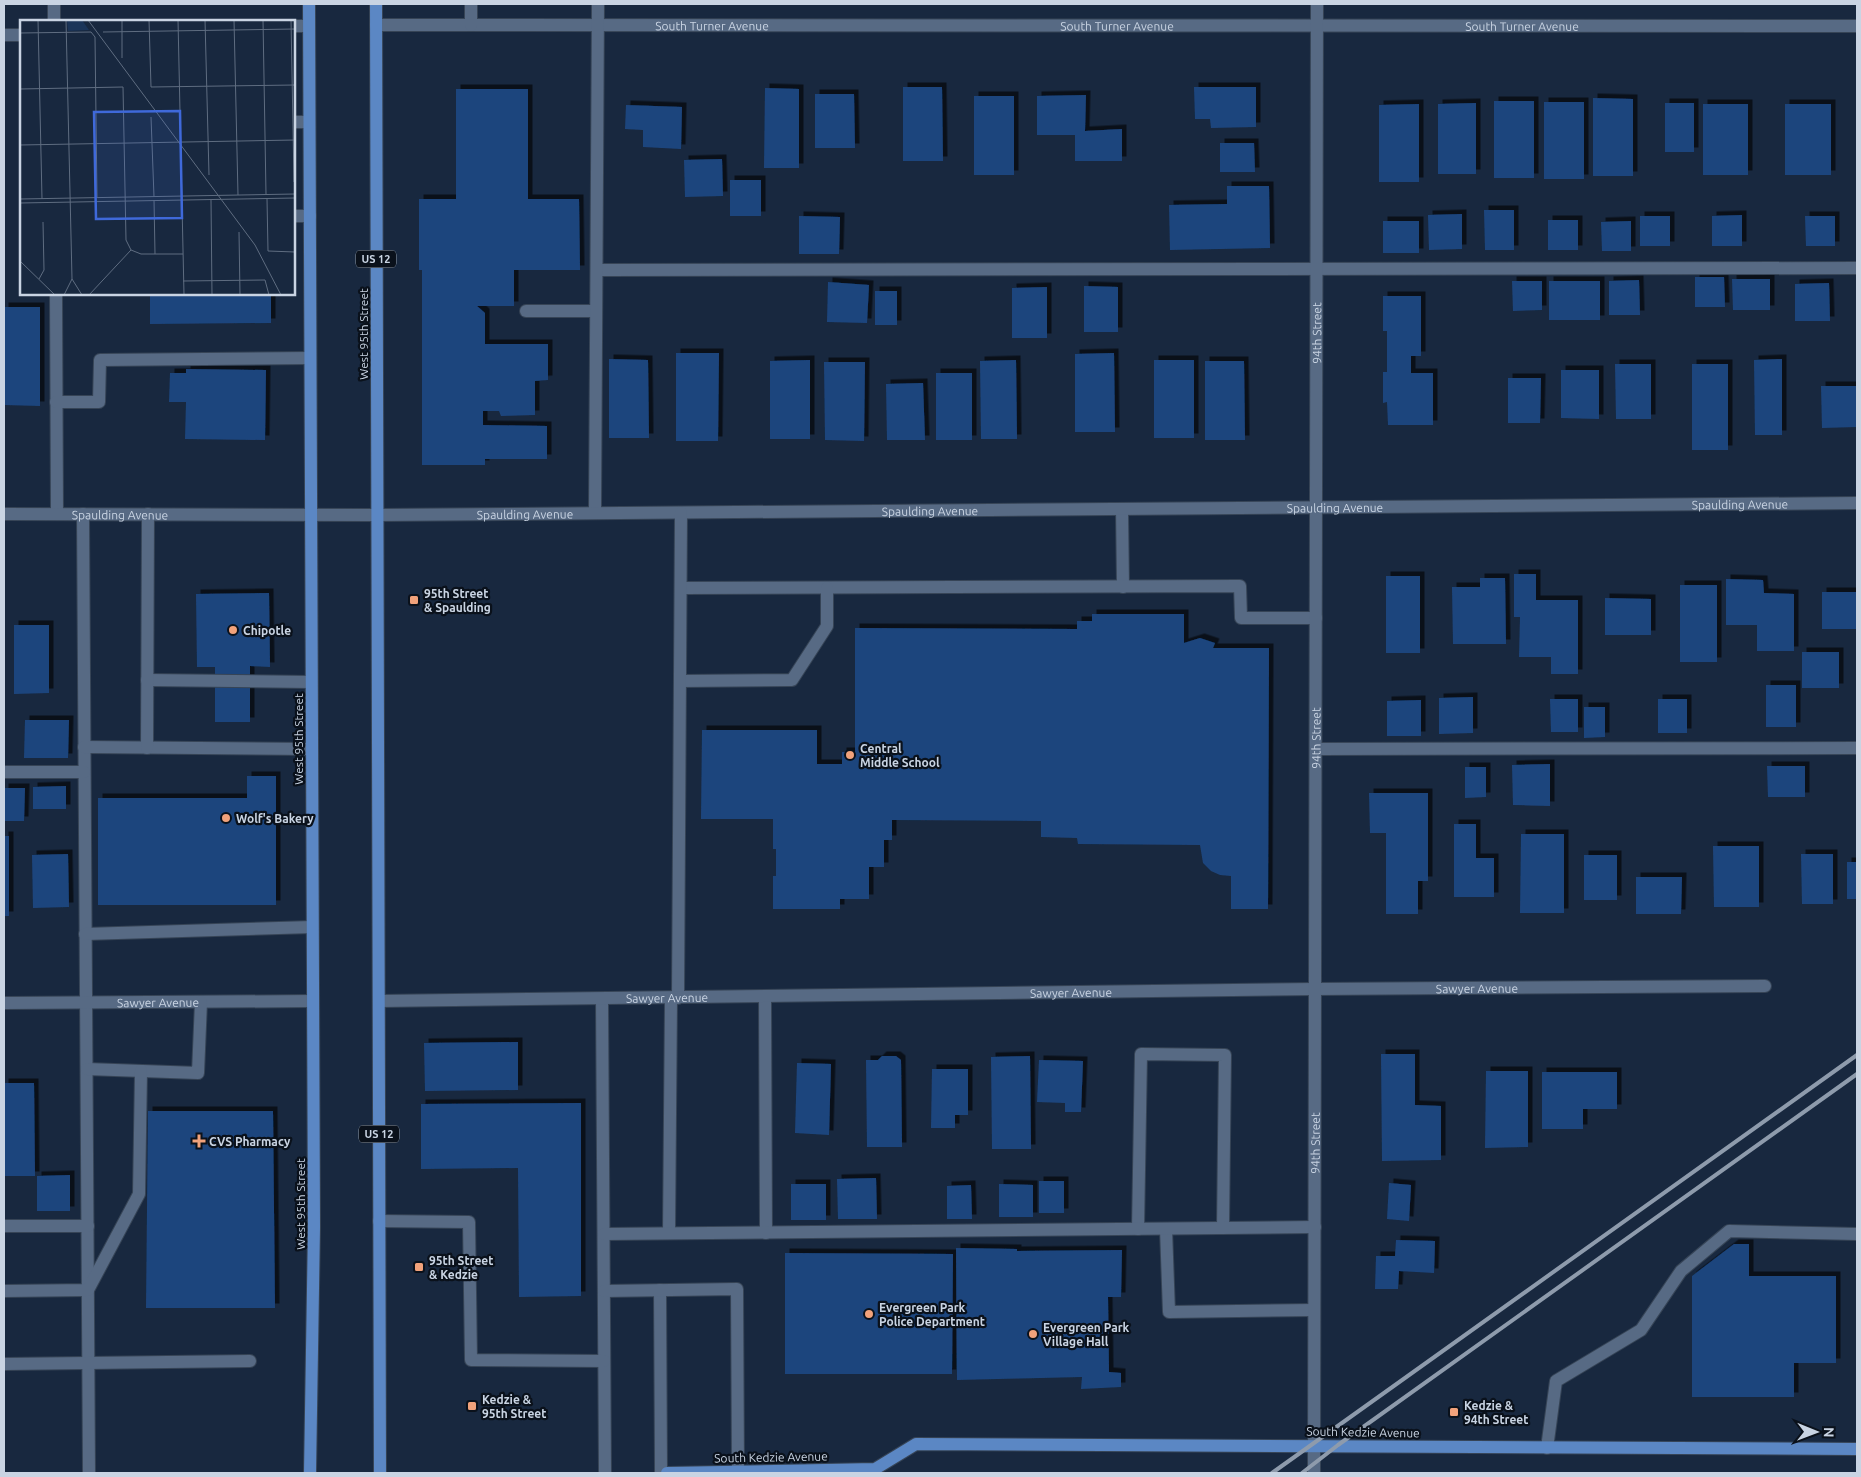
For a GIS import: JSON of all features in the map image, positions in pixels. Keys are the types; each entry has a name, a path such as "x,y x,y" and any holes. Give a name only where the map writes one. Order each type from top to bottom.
{"main road":[{"name":"West 95th Street","path":"310,4 310,515 314,1227 310,1473"},
{"name":"West 95th Street","path":"376,4 380,1473"},
{"name":"South Kedzie Avenue","path":"667,1473 879,1471 916,1444 1314,1444 1547,1448 1857,1449"}],"street":[{"path":"54,4 54,20"},
{"path":"471,4 471,25"},
{"path":"596,513 598,4"},
{"name":"94th Street","path":"1314,1473 1317,4"},
{"name":"South Turner Avenue","path":"376,25 1857,26"},
{"path":"295,26 310,26"},
{"path":"4,35 20,35"},
{"path":"295,122 309,122"},
{"path":"295,216 310,216"},
{"path":"597,270 1857,268"},
{"path":"56,295 57,514"},
{"path":"526,311 596,311"},
{"path":"56,402 99,402 100,360 310,358"},
{"name":"Spaulding Avenue","path":"4,514 376,515 1857,503"},
{"path":"1122,509 1123,587"},
{"path":"669,1234 675,998 681,513"},
{"path":"83,514 89,1473"},
{"path":"147,748 148,514"},
{"path":"681,588 1240,586 1241,618 1316,618"},
{"path":"680,681 792,680 827,626 827,588"},
{"path":"147,680 311,682"},
{"path":"84,748 312,749"},
{"path":"1316,749 1857,748"},
{"path":"4,772 84,772"},
{"path":"85,934 312,927"},
{"name":"Sawyer Avenue","path":"379,1001 1315,989 1765,986"},
{"path":"765,997 766,1233"},
{"path":"602,999 605,1473"},
{"path":"87,1069 198,1073 201,1002"},
{"name":"Sawyer Avenue","path":"4,1003 312,1002"},
{"path":"1138,1229 1141,1054 1225,1055 1223,1228"},
{"path":"88,1290 139,1194 141,1071"},
{"path":"379,1221 469,1222 471,1360 604,1361"},
{"path":"4,1226 88,1226"},
{"path":"604,1234 1315,1227"},
{"path":"1166,1229 1169,1312 1314,1310"},
{"path":"1547,1448 1556,1381 1641,1330 1681,1270 1729,1231 1857,1234"},
{"path":"604,1291 737,1288 738,1472"},
{"path":"4,1291 88,1290"},
{"path":"660,1290 661,1473"},
{"path":"4,1364 250,1361"}],"building":[{"path":"903,87 942,87 943,161 903,161"},
{"path":"1194,87 1256,87 1256,127 1211,128 1210,119 1195,119"},
{"path":"765,88 799,89 799,168 764,168"},
{"path":"456,89 528,89 528,199 579,199 580,270 514,270 514,306 477,306 485,313 485,344 548,344 548,380 535,381 535,415 501,416 499,411 483,411 483,425 547,426 547,459 485,459 485,465 422,465 422,270 419,270 419,199 456,199"},
{"path":"815,94 854,94 855,148 815,148"},
{"path":"1086,95 1085,131 1122,129 1122,161 1075,161 1075,135 1037,135 1037,96"},
{"path":"974,96 1014,96 1014,175 974,175"},
{"path":"1593,98 1633,99 1633,176 1593,176"},
{"path":"1494,101 1534,101 1534,178 1494,178"},
{"path":"1544,102 1584,102 1584,179 1544,179"},
{"path":"1476,103 1476,174 1438,174 1438,104"},
{"path":"1665,103 1694,103 1694,152 1665,152"},
{"path":"1419,104 1419,182 1379,182 1379,105"},
{"path":"1703,104 1748,104 1748,175 1703,175"},
{"path":"1785,104 1831,104 1831,175 1785,175"},
{"path":"626,105 682,107 681,149 643,147 643,130 625,129"},
{"path":"1220,143 1254,143 1255,172 1220,172"},
{"path":"722,159 723,196 685,197 684,160"},
{"path":"730,180 761,180 761,216 730,216"},
{"path":"1227,186 1269,186 1270,248 1170,250 1169,205 1227,204"},
{"path":"1484,210 1514,210 1514,250 1485,250"},
{"path":"1462,214 1462,249 1429,250 1428,215"},
{"path":"1742,215 1742,246 1712,246 1712,216"},
{"path":"799,216 840,217 839,254 799,254"},
{"path":"1640,216 1670,216 1670,246 1640,246"},
{"path":"1805,216 1835,216 1835,246 1806,246"},
{"path":"1548,220 1578,220 1578,250 1548,250"},
{"path":"1383,221 1419,221 1419,253 1383,253"},
{"path":"1631,221 1631,251 1602,251 1601,222"},
{"path":"1695,277 1724,277 1725,307 1695,307"},
{"path":"1732,279 1770,279 1770,310 1733,310"},
{"path":"1639,280 1640,315 1609,315 1609,281"},
{"path":"1512,281 1542,281 1542,310 1513,311"},
{"path":"1549,281 1600,281 1600,320 1549,320"},
{"path":"828,282 869,285 867,323 827,322"},
{"path":"1829,283 1830,321 1795,321 1795,284"},
{"path":"1084,286 1118,287 1118,332 1084,332"},
{"path":"1047,287 1047,338 1012,338 1012,288"},
{"path":"875,291 897,291 897,325 875,325"},
{"path":"150,295 271,295 271,323 150,324"},
{"path":"1383,296 1421,296 1421,356 1411,356 1411,373 1433,373 1433,425 1388,425 1387,402 1383,403 1383,372 1387,372 1387,331 1383,331"},
{"path":"4,307 40,307 40,406 4,405"},
{"path":"676,353 719,353 718,441 676,441"},
{"path":"1114,353 1115,432 1075,432 1075,354"},
{"path":"609,359 648,360 649,438 609,438"},
{"path":"1782,359 1782,435 1755,435 1754,360"},
{"path":"810,360 810,439 770,439 770,361"},
{"path":"1016,360 1017,439 981,439 980,361"},
{"path":"1154,360 1194,360 1194,438 1154,438"},
{"path":"1205,361 1244,361 1245,440 1205,440"},
{"path":"824,362 865,362 864,441 825,440"},
{"path":"1615,364 1651,364 1651,419 1616,419"},
{"path":"1692,364 1728,364 1728,450 1692,450"},
{"path":"186,369 266,370 265,440 185,439 186,402 169,402 170,373 186,373"},
{"path":"1561,370 1599,370 1599,419 1561,418"},
{"path":"936,373 972,373 972,440 936,440"},
{"path":"1508,378 1541,378 1540,423 1508,423"},
{"path":"923,383 925,440 887,440 886,384"},
{"path":"1821,386 1857,386 1857,427 1822,428"},
{"path":"1514,574 1536,574 1536,600 1578,600 1578,674 1551,674 1551,657 1519,657 1520,617 1514,617"},
{"path":"1386,576 1420,576 1420,653 1386,653"},
{"path":"1480,578 1505,578 1506,644 1453,644 1452,587 1480,587"},
{"path":"1726,579 1763,580 1764,593 1794,594 1794,651 1757,651 1757,625 1726,625"},
{"path":"1680,585 1717,585 1717,662 1680,662"},
{"path":"1822,592 1857,592 1857,629 1822,629"},
{"name":"Chipotle","path":"269,593 270,667 250,666 250,722 215,722 215,667 197,667 196,594"},
{"path":"1605,598 1651,599 1651,635 1605,635"},
{"path":"1092,614 1184,614 1184,643 1200,638 1215,643 1213,648 1269,648 1268,909 1231,909 1231,876 1220,875 1211,871 1203,863 1200,845 1078,844 1077,838 1041,837 1041,821 892,820 892,840 884,840 884,867 869,867 869,899 840,899 840,909 773,909 773,876 776,876 776,849 773,849 773,819 701,819 702,730 817,730 817,764 842,764 842,752 855,752 855,628 1077,629 1077,621 1092,621"},
{"path":"14,625 49,625 49,693 14,694"},
{"path":"1802,652 1839,652 1839,688 1802,688"},
{"path":"1766,685 1796,685 1796,727 1766,727"},
{"path":"1473,697 1473,733 1439,734 1439,698"},
{"path":"1550,699 1578,699 1578,732 1551,732"},
{"path":"1658,699 1687,699 1687,733 1658,733"},
{"path":"1421,700 1421,736 1387,736 1387,701"},
{"path":"1584,707 1605,707 1605,737 1584,738"},
{"path":"25,720 69,720 68,758 24,758"},
{"path":"1550,764 1550,806 1513,805 1512,765"},
{"path":"1767,766 1805,766 1805,797 1768,797"},
{"path":"1465,767 1486,767 1486,797 1465,798"},
{"path":"247,776 276,776 276,905 98,905 98,798 247,798"},
{"path":"66,786 66,809 33,809 33,787"},
{"path":"4,788 25,788 24,821 4,821"},
{"path":"1369,793 1428,793 1428,881 1418,881 1418,914 1386,914 1386,833 1370,833"},
{"path":"1454,824 1476,824 1476,858 1494,858 1494,897 1454,897"},
{"path":"1521,834 1564,834 1564,913 1520,913"},
{"path":"4,836 9,836 9,916 4,916"},
{"path":"1713,846 1759,846 1759,907 1714,907"},
{"path":"68,854 69,907 33,908 32,855"},
{"path":"1801,854 1833,854 1833,904 1802,904"},
{"path":"1584,855 1617,855 1617,900 1584,900"},
{"path":"1847,862 1857,862 1857,899 1847,899"},
{"path":"1636,877 1682,877 1681,914 1636,914"},
{"path":"518,1042 518,1090 425,1091 424,1043"},
{"path":"1381,1054 1415,1054 1415,1105 1441,1106 1441,1160 1382,1161"},
{"path":"882,1056 896,1056 901,1060 902,1147 867,1147 866,1060 878,1060"},
{"path":"1030,1056 1031,1149 992,1149 991,1057"},
{"path":"1039,1060 1083,1061 1081,1112 1065,1112 1065,1103 1037,1102"},
{"path":"797,1063 831,1064 829,1135 795,1133"},
{"path":"932,1069 968,1069 968,1115 955,1115 955,1128 931,1128"},
{"path":"1486,1071 1528,1071 1528,1147 1485,1148"},
{"path":"1542,1072 1617,1072 1617,1109 1583,1109 1583,1129 1542,1129"},
{"path":"4,1083 34,1083 35,1176 4,1176"},
{"path":"581,1103 581,1296 519,1297 518,1168 421,1169 421,1104"},
{"name":"CVS Pharmacy","path":"148,1111 273,1111 275,1308 146,1308"},
{"path":"70,1175 70,1211 37,1211 37,1176"},
{"path":"876,1178 877,1219 838,1219 837,1179"},
{"path":"1039,1181 1064,1181 1064,1213 1039,1213"},
{"path":"1389,1183 1411,1185 1409,1221 1387,1219"},
{"path":"791,1184 826,1184 826,1220 791,1220"},
{"path":"999,1184 1033,1185 1033,1217 999,1217"},
{"path":"971,1185 972,1219 947,1219 947,1186"},
{"path":"1396,1240 1435,1241 1434,1273 1399,1271 1398,1289 1375,1289 1376,1256 1395,1256"},
{"path":"1734,1244 1749,1244 1749,1276 1836,1276 1836,1363 1794,1363 1794,1397 1692,1397 1692,1276"},
{"name":"Evergreen Park Village Hall","path":"956,1248 1017,1249 1017,1251 1122,1250 1121,1297 1108,1297 1109,1372 1121,1373 1121,1387 1081,1389 1082,1377 957,1380"},
{"name":"Evergreen Park Police Department","path":"785,1253 953,1254 952,1374 785,1374"}],"railway":[{"path":"1272,1473 1857,1055"},
{"path":"1302,1473 1338,1445 1857,1074"}],"place":[{"name":"95th Street & Spaulding","path":"414,600"},
{"name":"Chipotle","path":"233,630"},
{"name":"Central Middle School","path":"850,755"},
{"name":"Wolf's Bakery","path":"226,818"},
{"name":"CVS Pharmacy","path":"199,1141"},
{"name":"95th Street & Kedzie","path":"419,1267"},
{"name":"Evergreen Park Police Department","path":"869,1314"},
{"name":"Evergreen Park Village Hall","path":"1033,1334"},
{"name":"Kedzie & 95th Street","path":"472,1406"},
{"name":"Kedzie & 94th Street","path":"1454,1412"}]}
